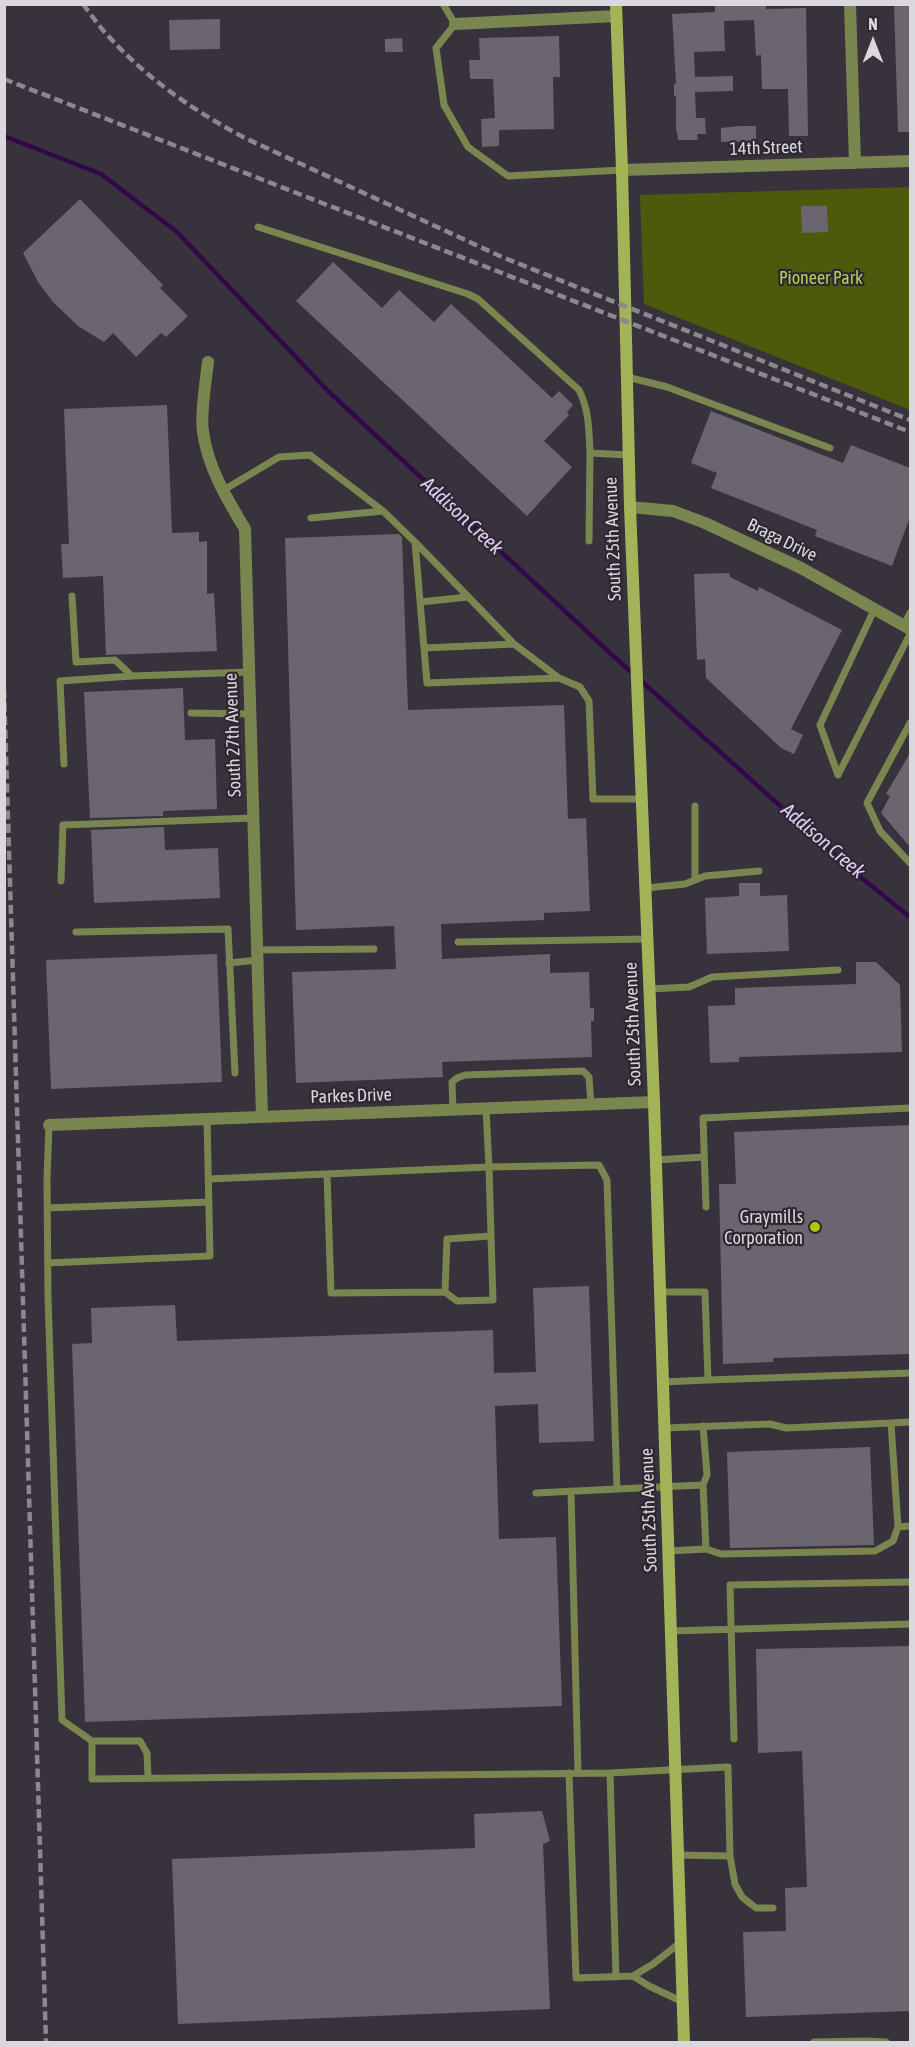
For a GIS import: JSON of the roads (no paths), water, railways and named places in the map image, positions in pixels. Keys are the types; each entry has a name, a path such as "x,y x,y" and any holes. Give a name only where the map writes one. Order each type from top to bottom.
{"main road":[{"name":"South 25th Avenue","path":"616,10 628,455 654,1102 684,2043"}],"street":[{"path":"850,4 855,163"},
{"path":"456,24 616,10"},
{"name":"14th Street","path":"622,170 910,161"},
{"name":"South 27th Avenue","path":"208,362 202,430 209,460 222,491 245,529 262,1117"},
{"name":"Braga Drive","path":"630,507 673,511 705,523 801,568 875,608 908,629"},
{"name":"Parkes Drive","path":"49,1125 654,1102"}],"lane":[{"path":"443,4 456,24 436,48 444,105 468,147 508,176 622,170"},
{"path":"258,227 478,298 579,390 587,410 590,453 589,541"},
{"path":"627,377 667,387 830,448"},
{"path":"590,453 628,455"},
{"path":"222,491 279,457 310,455 383,512 514,644 559,678 580,687 589,700 593,799 643,799"},
{"path":"312,518 383,512"},
{"path":"415,542 427,683 559,678"},
{"path":"72,596 76,662 115,660 132,676"},
{"path":"420,602 468,597"},
{"path":"875,608 820,725 838,774 908,629 910,613"},
{"path":"424,648 514,644"},
{"path":"64,764 60,681 249,672"},
{"path":"191,713 250,714"},
{"path":"910,723 867,803 880,831 910,863"},
{"path":"695,806 695,880"},
{"path":"61,882 63,825 254,818"},
{"path":"646,888 685,884 705,876 759,871"},
{"path":"76,932 228,928 235,1073"},
{"path":"458,942 648,939"},
{"path":"229,963 257,955 374,949"},
{"path":"650,989 689,987 712,977 838,970"},
{"path":"453,1110 452,1082 465,1075 477,1074 583,1071 589,1077 591,1105"},
{"path":"706,1206 703,1118 910,1108"},
{"path":"327,1174 331,1293 445,1292 457,1301 493,1300 486,1109"},
{"path":"48,1263 210,1256 207,1119"},
{"path":"49,1125 48,1263 62,1720 92,1741 140,1742 147,1753 148,1778"},
{"path":"656,1160 704,1157"},
{"path":"208,1179 489,1167 599,1165 607,1180 617,1489"},
{"path":"47,1208 209,1202"},
{"path":"445,1292 447,1239 491,1236"},
{"path":"660,1292 705,1292 708,1380"},
{"path":"663,1382 910,1373"},
{"path":"664,1428 771,1424 786,1428 910,1422"},
{"path":"668,1551 706,1549 721,1554 875,1551 893,1541 898,1527 891,1423"},
{"path":"703,1426 707,1475 703,1485 706,1549"},
{"path":"536,1493 703,1485"},
{"path":"571,1491 578,1773"},
{"path":"898,1527 910,1526"},
{"path":"734,1739 730,1585 910,1582"},
{"path":"671,1631 910,1624"},
{"path":"92,1741 92,1779 610,1773 728,1767 730,1856 735,1884 742,1898 756,1908 773,1908"},
{"path":"569,1773 576,1978 633,1976 681,1942"},
{"path":"610,1773 616,1977"},
{"path":"678,1855 730,1856"},
{"path":"633,1976 683,2002"},
{"path":"814,2043 886,2043"}],"waterway":[{"name":"Addison Creek","path":"4,136 101,174 177,232 328,391 610,653 848,867 910,917"}],"railway":[{"path":"83,4 108,36 142,69 191,106 245,138 502,257 910,420"},
{"path":"4,79 910,432"},
{"path":"4,689 46,2042"}],"place":[{"name":"Graymills Corporation","path":"815,1227"}],"park label":[{"name":"Pioneer Park","path":"821,278"}]}
